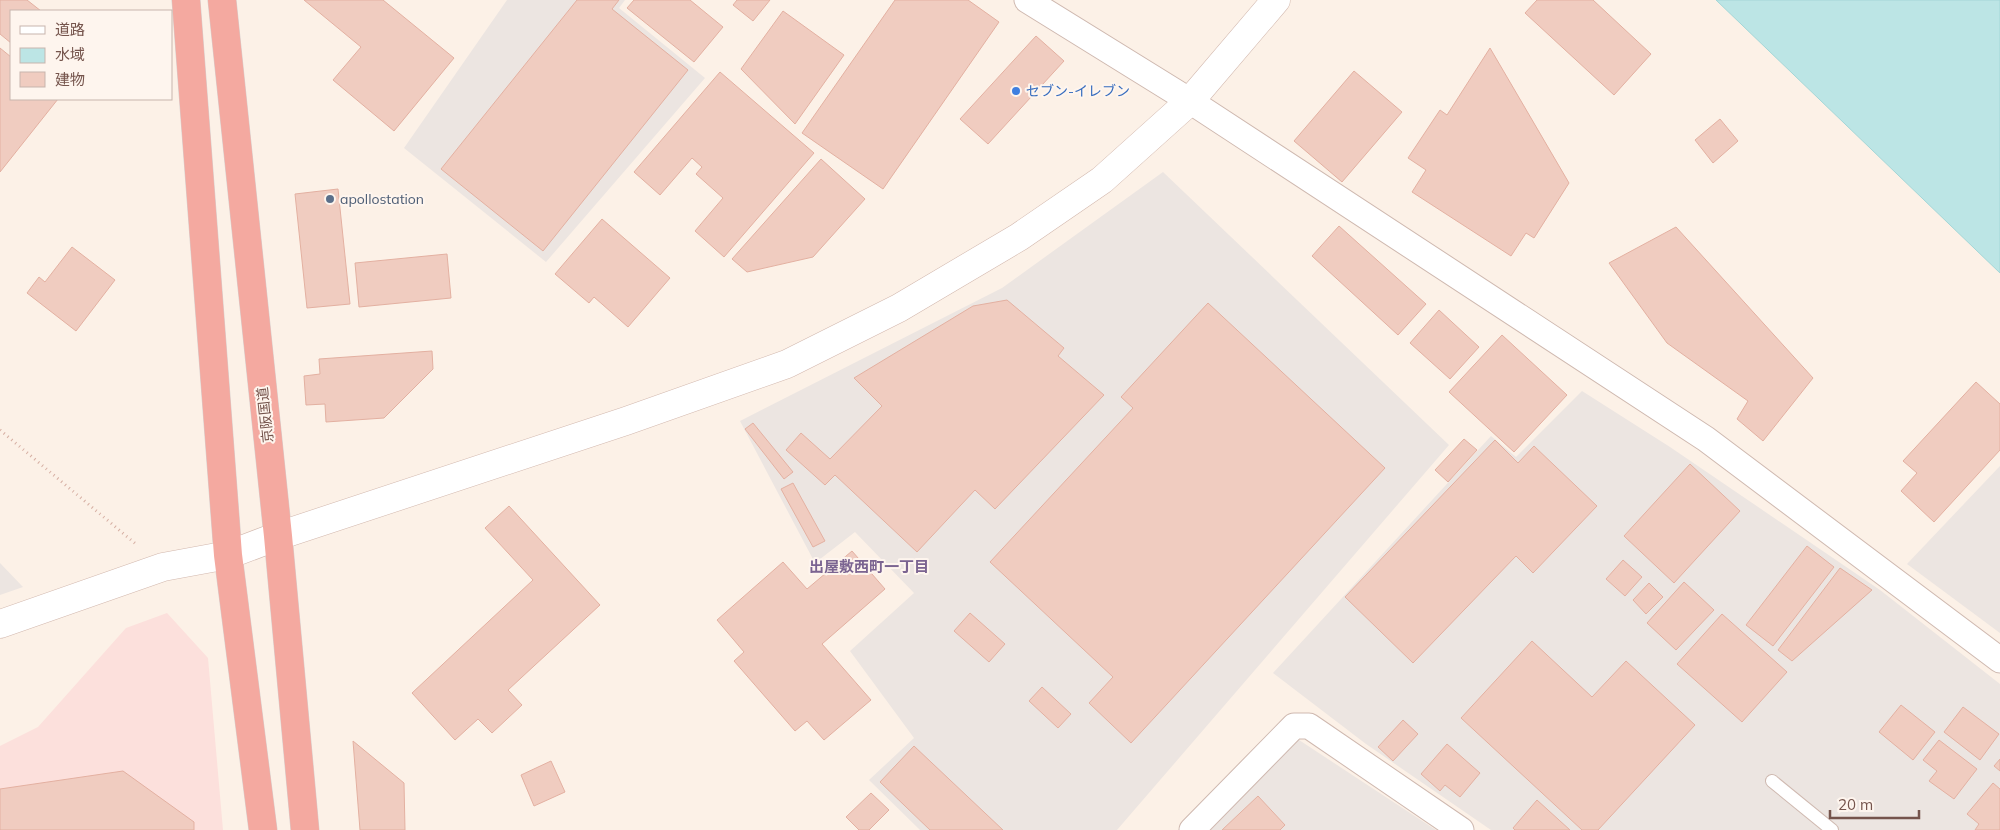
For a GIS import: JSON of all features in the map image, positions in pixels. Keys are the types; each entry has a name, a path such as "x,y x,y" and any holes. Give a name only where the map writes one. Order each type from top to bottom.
{"highway":[{"path":"186,0 228,555 263,830"},
{"name":"京阪国道","path":"222,0 278,536 305,830"}],"street":[{"path":"1027,0 1190,101 1706,439 2000,660"},
{"path":"0,624 163,567 228,555 278,536 626,421 787,364 899,308 1018,237 1102,180 1190,101 1276,0"},
{"path":"1192,830 1294,726 1309,726 1461,830"}],"lane":[{"path":"1772,781 1832,830"}],"path":[{"path":"0,430 163,567"}],"shaded area":[{"path":"507,0 625,0 619,8 705,78 546,262 404,148"},
{"path":"1163,172 1449,445 1117,830 920,830 869,780 914,738 850,651 914,593 855,532 815,563 740,421 1002,288"},
{"path":"1582,391 1670,447 1880,590 2000,684 2000,830 1491,830 1366,744 1273,673 1491,436 1516,457"},
{"path":"2000,466 2000,633 1907,564"},
{"path":"0,563 23,587 0,595"},
{"path":"167,613 208,658 223,830 0,830 0,746 38,727 126,628"},
{"path":"1296,738 1436,830 1208,830"}],"water":[{"path":"1716,0 2000,0 2000,273"}],"building":[{"path":"0,0 27,0 40,10 10,10 10,42 0,34"},
{"path":"304,0 383,0 454,58 394,131 333,80 361,47"},
{"path":"577,0 619,0 612,9 688,70 543,251 441,169"},
{"path":"634,0 690,0 723,27 694,62 627,8"},
{"path":"737,0 770,0 753,21 733,5"},
{"path":"895,0 968,0 999,22 883,189 802,133"},
{"path":"1537,0 1593,0 1651,54 1614,95 1525,13"},
{"path":"783,11 844,55 795,124 741,69"},
{"path":"1036,36 1064,61 988,144 960,119"},
{"path":"0,48 10,56 10,100 57,100 0,172"},
{"path":"1490,48 1569,183 1534,238 1526,233 1511,256 1412,192 1426,170 1408,158 1440,110 1447,115"},
{"path":"1354,71 1402,112 1342,182 1294,141"},
{"path":"720,72 814,153 724,257 695,231 723,198 696,174 702,167 692,158 660,195 634,172"},
{"path":"1720,119 1738,141 1713,163 1695,140"},
{"path":"821,159 865,199 813,257 747,272 732,259"},
{"path":"338,189 350,304 307,308 295,194"},
{"path":"602,219 670,278 628,327 594,297 589,303 555,274"},
{"path":"1339,226 1426,304 1398,335 1312,256"},
{"path":"1676,227 1813,378 1763,441 1737,419 1748,401 1667,343 1609,263"},
{"path":"72,247 115,280 76,331 27,293 39,277 45,282"},
{"path":"447,254 451,298 359,307 355,263"},
{"path":"1007,300 1064,348 1058,356 1104,395 995,509 975,490 917,552 835,475 825,485 786,450 801,433 830,459 882,406 854,378 973,306"},
{"path":"1208,303 1385,468 1131,743 1089,703 1113,677 990,562 1133,408 1121,397"},
{"path":"1439,310 1479,347 1450,379 1410,343"},
{"path":"1502,335 1567,395 1514,452 1449,392"},
{"path":"432,351 433,369 384,418 326,422 325,404 306,405 304,376 320,374 319,359"},
{"path":"1976,382 2000,404 2000,450 1934,522 1901,491 1917,473 1903,461"},
{"path":"753,423 793,472 784,479 745,429"},
{"path":"1464,439 1477,450 1448,482 1435,470"},
{"path":"1495,440 1518,463 1534,446 1597,506 1533,573 1516,556 1413,663 1345,597"},
{"path":"1690,464 1740,511 1674,583 1624,536"},
{"path":"793,483 825,541 813,547 781,489"},
{"path":"509,506 600,605 508,690 522,705 492,733 478,719 455,740 412,693 533,580 485,528"},
{"path":"1807,546 1834,567 1773,646 1746,625"},
{"path":"852,551 885,589 822,644 871,700 824,740 807,721 795,731 734,661 744,652 717,620 783,562 807,589"},
{"path":"1623,560 1642,577 1625,596 1606,579"},
{"path":"1840,568 1872,590 1792,661 1778,650"},
{"path":"1684,582 1714,610 1676,650 1647,623"},
{"path":"1649,583 1663,597 1646,614 1633,600"},
{"path":"970,613 1005,644 989,662 954,631"},
{"path":"1722,614 1787,672 1742,722 1677,664"},
{"path":"1532,641 1592,697 1626,661 1695,725 1598,830 1582,830 1461,718"},
{"path":"1042,687 1071,714 1058,728 1029,701"},
{"path":"1901,705 1935,732 1913,760 1879,732"},
{"path":"1963,707 1999,734 1980,760 1944,732"},
{"path":"1403,720 1418,734 1393,761 1378,747"},
{"path":"1939,740 1977,769 1954,799 1929,781 1937,771 1923,760"},
{"path":"353,741 404,783 405,830 360,830"},
{"path":"1447,744 1480,773 1460,797 1445,785 1440,791 1421,774"},
{"path":"914,746 1003,830 930,830 880,782"},
{"path":"2000,759 2000,771 1994,766"},
{"path":"551,761 565,792 534,806 521,775"},
{"path":"123,771 194,822 194,830 0,830 0,789"},
{"path":"1993,783 2000,789 2000,830 1975,830 1979,824 1967,814"},
{"path":"871,793 889,810 869,830 859,830 846,817"},
{"path":"1258,796 1285,825 1280,830 1222,830"},
{"path":"1537,800 1570,830 1515,830 1513,828"}],"place":[{"name":"セブン-イレブン","path":"1016,91"},
{"name":"apollostation","path":"330,199"}],"district":[{"name":"出屋敷西町一丁目","path":"869,567"}]}
